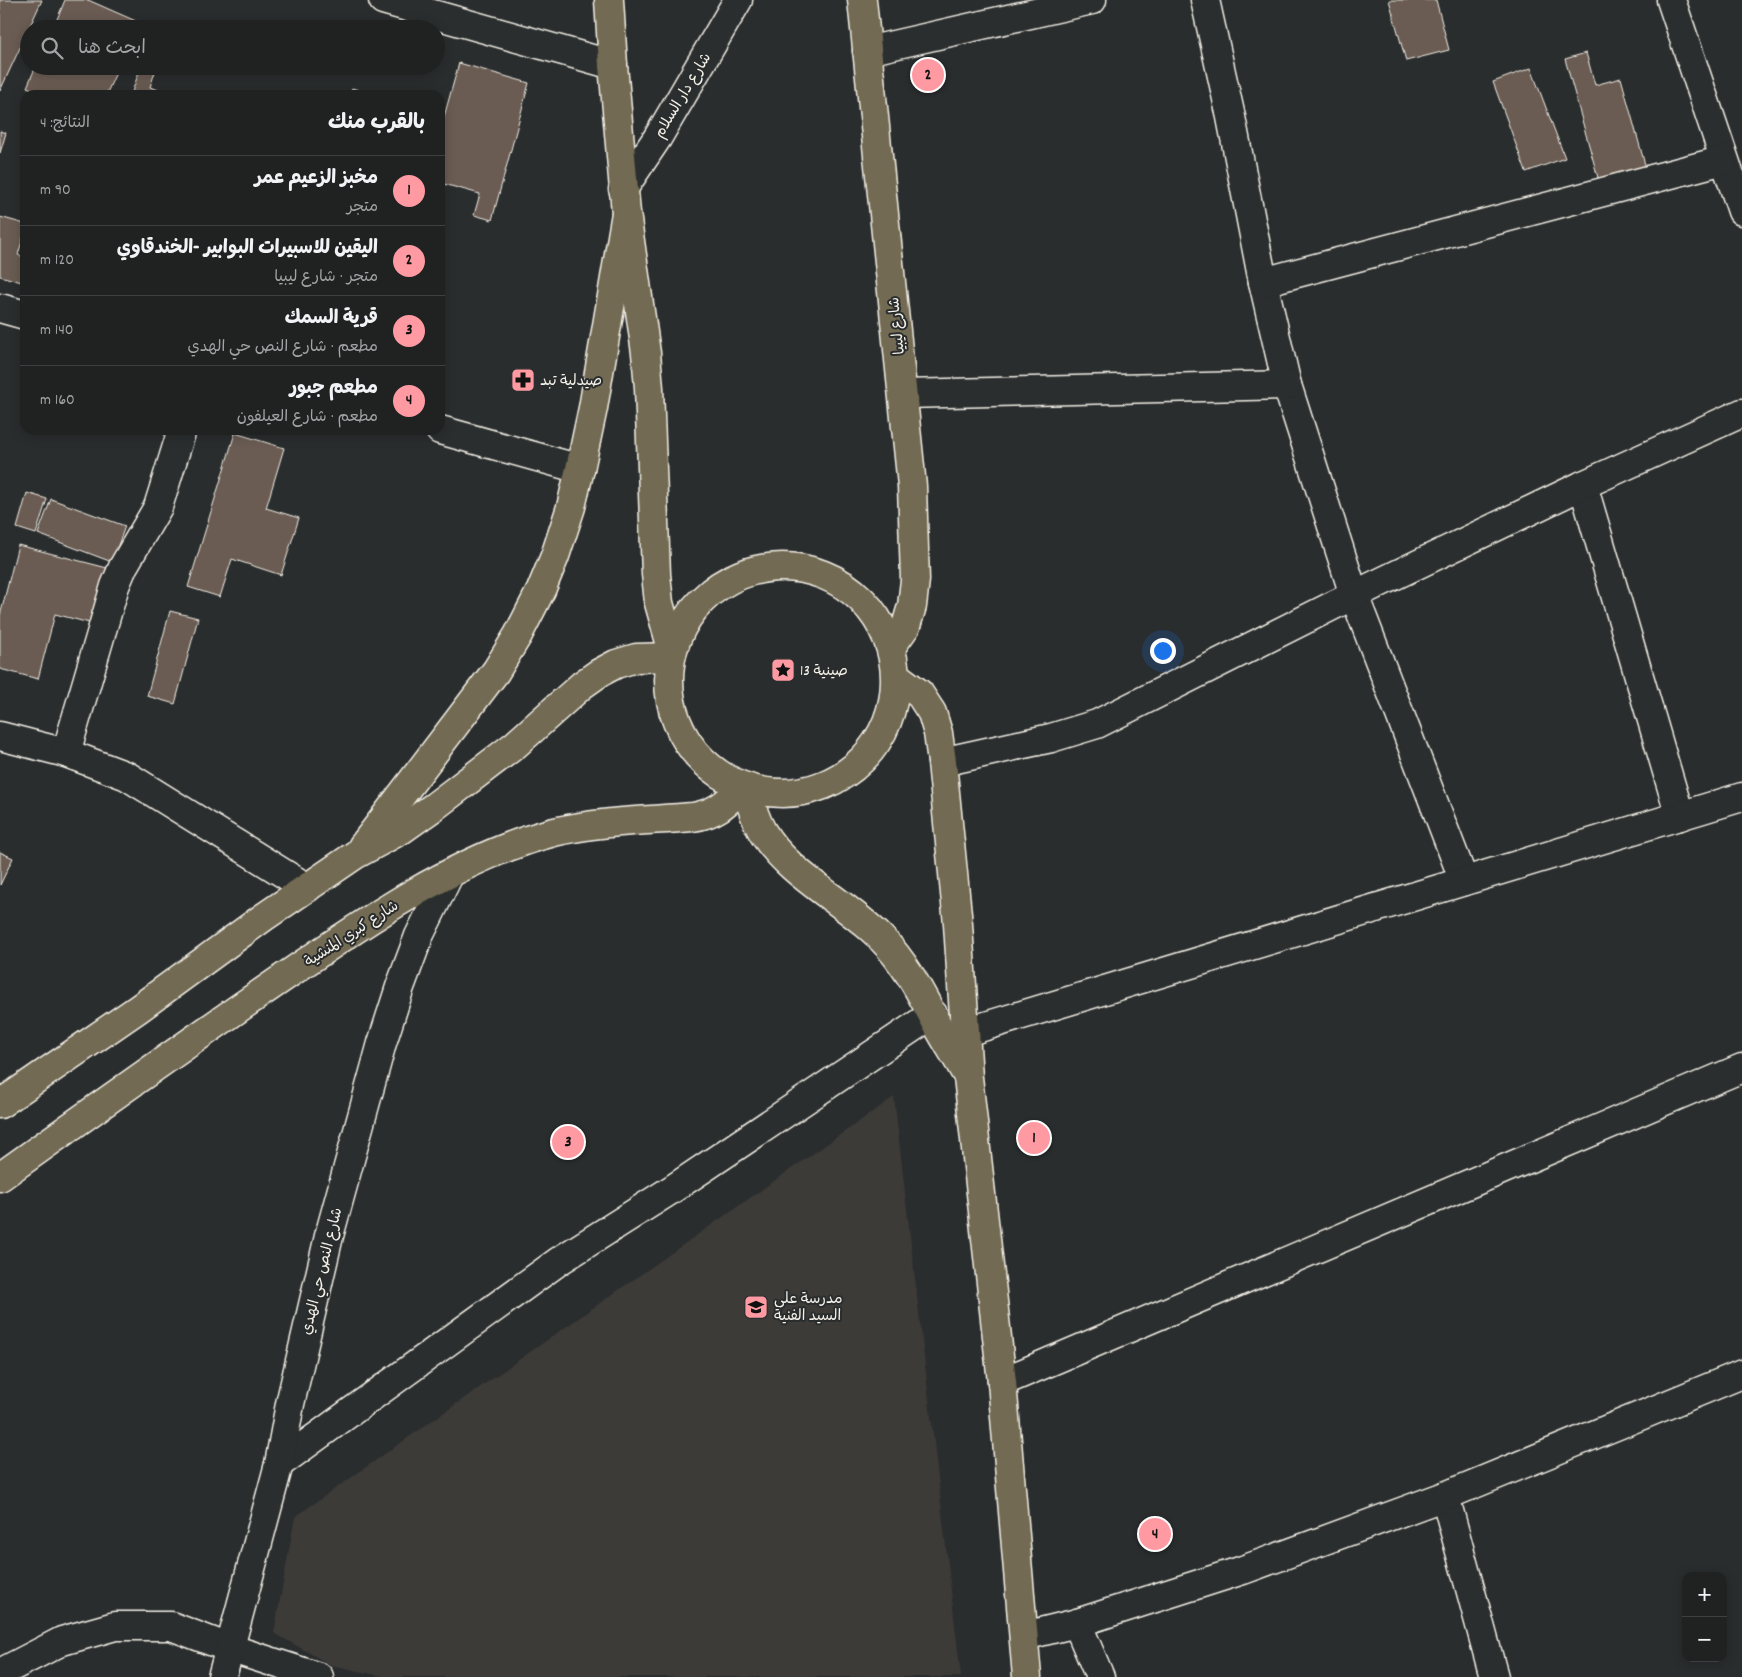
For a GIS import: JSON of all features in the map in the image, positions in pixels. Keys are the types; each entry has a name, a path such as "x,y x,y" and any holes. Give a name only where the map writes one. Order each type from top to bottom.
{"main road":[{"path":"609,0 625,201 649,388 656,574 659,603 671,653"},
{"name":"شارع ليبيا","path":"862,0 912,486 916,580 912,606 906,626 890,647"},
{"path":"356,855 496,671 518,635 541,590 555,556 571,507 593,408 625,201"},
{"path":"797,567 828,576 855,593 877,618 890,647 896,676 892,712 876,744 852,770 820,787 784,793 745,787 710,767 689,745 675,717 668,687 671,653 685,619 706,594 733,577 764,568 797,567"},
{"path":"0,1104 138,1009 307,888 356,855 401,830 471,780 515,745 582,685 616,664 636,658 671,653"},
{"path":"896,676 919,693 932,713 938,734 942,762 958,924 968,1077 1002,1382 1027,1663"},
{"path":"745,787 759,824 776,850 817,887 880,937 912,976 968,1077"},
{"name":"شارع كبري المنشية","path":"0,1177 245,1004 339,940 422,889 472,863 554,832 595,825 693,817 708,814 723,806 745,787"}],"street":[{"path":"383,0 613,65"},
{"name":"شارع دار السلام","path":"625,201 658,137 738,0"},
{"path":"867,51 1092,0"},
{"path":"1205,0 1231,117 1263,282 1287,385 1354,595 1464,881"},
{"path":"1671,0 1742,212"},
{"path":"1263,282 1724,160"},
{"path":"0,308 20,314"},
{"path":"903,394 1287,385"},
{"path":"942,762 1051,738 1097,724 1354,595 1583,485 1742,413"},
{"path":"445,431 580,469"},
{"path":"66,753 115,586 123,567 158,507 180,435"},
{"path":"1583,485 1680,816"},
{"path":"0,736 66,753 127,776 307,888"},
{"path":"966,1032 1742,797"},
{"name":"شارع النص حي الهدي","path":"222,1677 279,1464 293,1387 327,1245 382,1043 419,936 449,875"},
{"path":"279,1464 560,1261 671,1190 933,1014"},
{"path":"1002,1382 1742,1068"},
{"path":"1027,1663 1077,1623 1244,1570 1445,1496 1742,1374"},
{"path":"1445,1496 1494,1677"},
{"path":"1077,1623 1100,1677"},
{"path":"0,1673 62,1641 115,1626 172,1626 229,1648 319,1677"}],"shaded area":[{"name":"مدرسة علي السيد الفنية","path":"894,1097 961,1677 386,1677 331,1665 274,1633 295,1517"}],"building":[{"path":"0,0 42,0 33,20 20,20 20,48 0,91"},
{"path":"65,0 88,0 133,20 57,20"},
{"path":"1389,0 1436,0 1449,50 1406,61"},
{"path":"1586,53 1595,85 1621,78 1647,172 1600,185 1565,59"},
{"path":"459,63 529,83 492,220 474,215 480,194 445,184 445,113"},
{"path":"1531,68 1565,158 1526,172 1493,82"},
{"path":"32,75 115,75 108,90 34,90 27,87"},
{"path":"138,75 154,75 150,87 159,90 133,90"},
{"path":"0,131 6,133 0,153"},
{"path":"0,217 20,223 20,248 18,255 20,256 20,282 0,276"},
{"path":"234,435 242,435 284,448 266,508 299,518 281,575 232,559 220,597 188,587"},
{"path":"27,493 47,499 36,534 17,528"},
{"path":"51,499 125,526 112,562 38,534"},
{"path":"18,545 115,570 101,626 55,614 38,679 0,669 0,616"},
{"path":"170,611 198,618 175,704 147,696"},
{"path":"0,852 13,858 0,885"}],"place":[{"name":"اليقين للاسبيرات البوابير -الخندقاوي","path":"928,75"},
{"name":"صيدلية تبد","path":"523,380"},
{"name":"صينية 13","path":"783,670"},
{"name":"مخبز الزعيم عمر","path":"1034,1138"},
{"name":"قرية السمك","path":"568,1142"},
{"name":"مدرسة علي السيد الفنية","path":"756,1307"},
{"name":"مطعم جبور","path":"1155,1534"}]}
